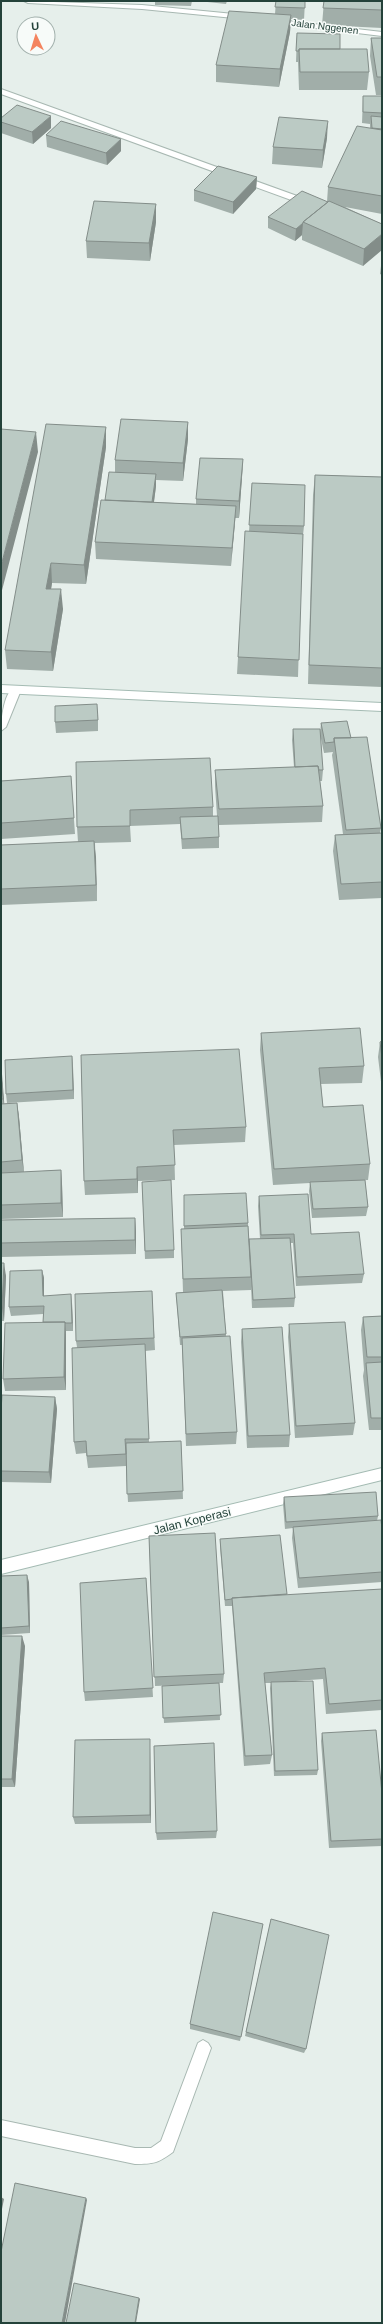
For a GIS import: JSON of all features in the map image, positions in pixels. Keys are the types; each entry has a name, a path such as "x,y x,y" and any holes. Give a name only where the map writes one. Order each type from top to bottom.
{"street":[{"name":"Jalan Nggenen","path":"28,1 143,4 382,34"},
{"path":"1,90 315,205"},
{"path":"1,688 16,690 382,707"},
{"path":"1,727 16,690"},
{"name":"Jalan Koperasi","path":"1,1567 382,1474"},
{"path":"1,2128 135,2156 154,2156 167,2146 203,2048"}],"building":[{"path":"276,1 305,1 305,8 275,7"},
{"path":"324,1 382,1 382,10 323,8"},
{"path":"229,11 291,15 280,69 216,65"},
{"path":"297,33 340,34 340,49 299,49 299,51 296,51"},
{"path":"371,38 382,38 382,77 377,77"},
{"path":"299,49 367,49 369,72 300,72"},
{"path":"363,96 382,96 382,113 363,112"},
{"path":"17,105 51,116 32,132 1,122 1,118"},
{"path":"371,116 382,117 382,129 372,128"},
{"path":"279,117 328,121 323,150 273,147"},
{"path":"61,121 121,139 106,153 46,135"},
{"path":"357,126 382,130 382,196 328,187"},
{"path":"218,166 257,177 233,202 194,190"},
{"path":"302,191 328,202 296,229 268,217"},
{"path":"94,201 156,204 149,243 86,241"},
{"path":"329,201 382,224 382,234 364,249 303,222"},
{"path":"121,419 188,422 183,463 115,460"},
{"path":"46,424 106,427 84,565 51,563 46,589 61,589 51,652 5,650"},
{"path":"1,429 36,432 1,566"},
{"path":"200,458 243,459 239,501 196,499"},
{"path":"109,472 156,474 152,502 105,500"},
{"path":"315,475 382,477 382,668 309,665"},
{"path":"252,483 305,485 304,526 249,525"},
{"path":"101,500 236,506 232,548 95,542"},
{"path":"245,531 303,534 299,660 238,657"},
{"path":"97,704 98,720 55,722 55,706"},
{"path":"347,721 351,738 334,738 334,742 325,743 321,723"},
{"path":"293,729 320,729 323,770 319,770 318,766 295,767"},
{"path":"367,737 381,828 346,830 334,738"},
{"path":"210,758 213,807 130,810 130,826 77,827 76,762"},
{"path":"318,766 323,806 219,809 215,770"},
{"path":"71,776 74,818 1,823 1,781"},
{"path":"218,816 219,837 182,839 180,817"},
{"path":"382,833 382,882 341,884 335,835"},
{"path":"94,841 96,885 1,889 1,845"},
{"path":"360,1028 364,1066 319,1068 323,1107 363,1105 370,1164 274,1169 261,1033"},
{"path":"382,1041 382,1058 380,1042"},
{"path":"239,1049 246,1127 173,1130 175,1165 137,1167 137,1179 84,1181 81,1055"},
{"path":"72,1056 73,1090 6,1094 5,1060"},
{"path":"1,1075 3,1099 1,1099"},
{"path":"17,1103 22,1160 1,1162 1,1104"},
{"path":"61,1170 61,1203 1,1205 1,1173"},
{"path":"171,1180 174,1250 145,1251 142,1182"},
{"path":"365,1180 368,1207 313,1209 310,1182"},
{"path":"246,1193 248,1223 184,1226 184,1195"},
{"path":"308,1194 311,1234 359,1232 364,1274 297,1277 294,1234 261,1235 259,1196"},
{"path":"135,1218 135,1240 1,1243 1,1220"},
{"path":"248,1226 251,1277 183,1279 181,1229"},
{"path":"290,1238 295,1298 253,1300 249,1239"},
{"path":"1,1263 4,1263 2,1308 1,1308"},
{"path":"42,1270 43,1296 71,1294 72,1323 43,1322 44,1306 9,1307 10,1271"},
{"path":"222,1290 226,1334 180,1337 176,1293"},
{"path":"152,1291 154,1338 76,1341 75,1294"},
{"path":"382,1316 382,1357 367,1357 363,1317"},
{"path":"65,1322 64,1377 3,1379 5,1323"},
{"path":"345,1322 355,1423 296,1426 289,1324"},
{"path":"282,1327 290,1435 248,1436 242,1329"},
{"path":"230,1336 237,1432 186,1434 182,1338"},
{"path":"145,1344 149,1439 125,1439 126,1454 87,1456 86,1441 74,1442 72,1348"},
{"path":"382,1362 382,1418 371,1418 366,1363"},
{"path":"2,1395 55,1397 49,1472 1,1471"},
{"path":"181,1441 183,1491 127,1494 126,1443"},
{"path":"376,1492 378,1516 286,1522 284,1497"},
{"path":"381,1520 382,1572 299,1578 293,1527"},
{"path":"215,1533 224,1674 154,1677 149,1536"},
{"path":"280,1535 287,1594 232,1598 225,1600 220,1539"},
{"path":"27,1575 29,1626 1,1628 1,1576"},
{"path":"146,1578 153,1688 84,1692 80,1583"},
{"path":"382,1589 382,1700 329,1704 325,1668 264,1673 272,1755 245,1756 232,1598"},
{"path":"1,1636 22,1636 12,1779 1,1779"},
{"path":"313,1681 318,1770 275,1771 271,1682"},
{"path":"219,1683 221,1715 163,1718 162,1686"},
{"path":"376,1730 382,1794 382,1839 331,1841 322,1733"},
{"path":"150,1739 150,1815 73,1817 75,1740"},
{"path":"214,1743 217,1831 156,1833 154,1746"},
{"path":"213,1912 263,1924 241,2037 190,2024"},
{"path":"271,1919 329,1935 306,2049 246,2032"},
{"path":"15,2183 86,2198 62,2323 1,2323 1,2252"},
{"path":"74,2283 139,2298 135,2323 66,2323"}]}
